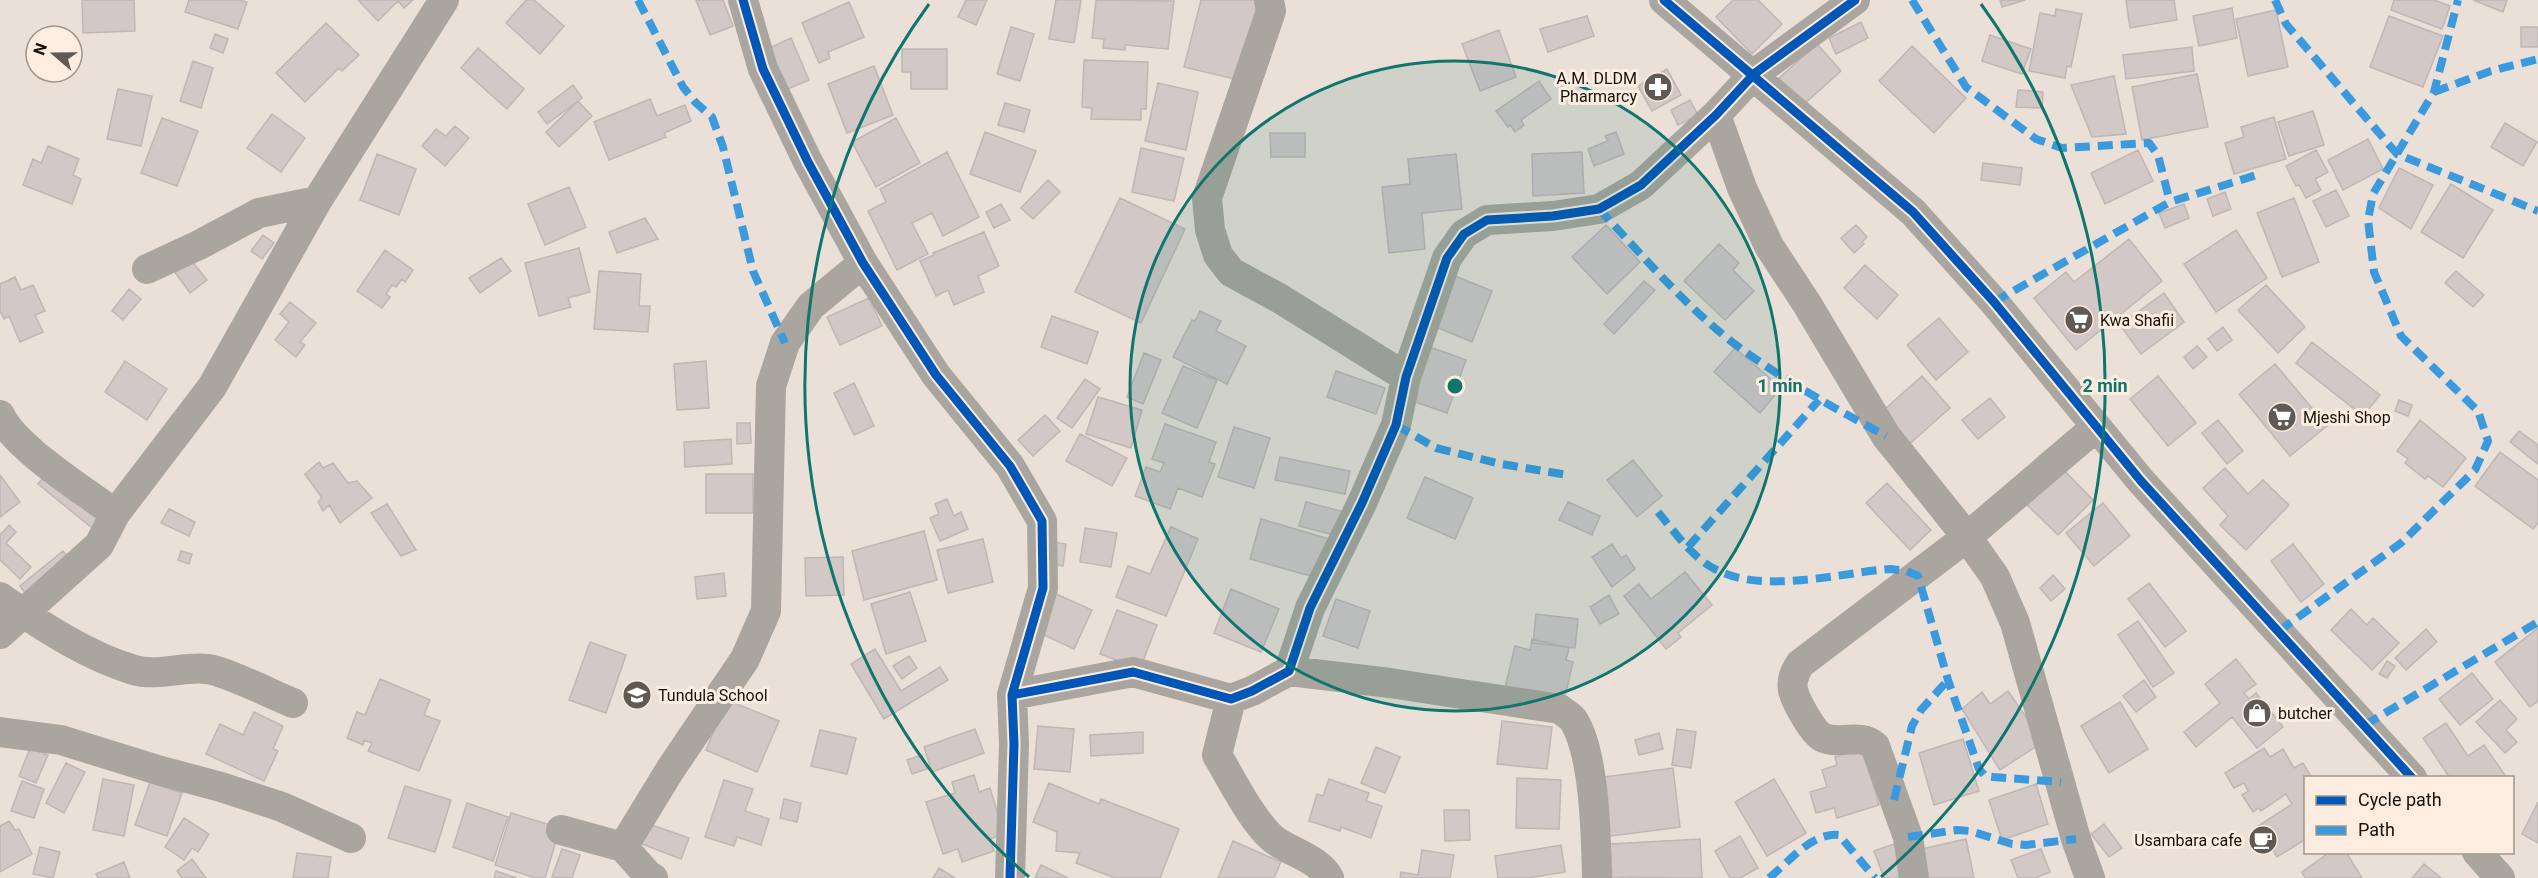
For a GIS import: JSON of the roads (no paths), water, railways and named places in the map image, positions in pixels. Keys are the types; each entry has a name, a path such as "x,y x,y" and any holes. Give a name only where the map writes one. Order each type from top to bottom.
{"street":[{"path":"0,634 12,605 99,545 115,514 212,387 317,201 444,0"},
{"path":"743,0 764,69 808,162 863,263 936,375 1010,466 1042,521 1043,588 1012,695 1012,870 1010,878"},
{"path":"1269,0 1270,11 1207,198 1210,230 1218,255 1231,272 1279,298 1406,377"},
{"path":"1664,0 1754,74 1913,212 1994,302 2141,481 2411,776"},
{"path":"1289,671 1310,608 1362,502 1396,425 1406,377 1447,258 1464,234 1487,220 1553,216 1599,209 1641,185 1716,115 1754,74 1855,0"},
{"path":"1716,115 1742,188 1769,246 1807,304 1886,436 1967,537 1995,577 2015,623 2076,839 2090,878"},
{"path":"147,268 199,245 258,213 317,201"},
{"path":"623,847 675,762 745,659 766,611 771,386 785,343 811,306 863,263"},
{"path":"0,415 4,423 31,450 115,514"},
{"path":"1914,878 1908,837 1875,746 1870,741 1861,739 1832,740 1821,737 1811,726 1793,690 1793,677 1800,664 1967,537 2096,427"},
{"path":"12,605 99,656 136,671 167,672 189,668 211,669 293,703"},
{"path":"1012,695 1133,672 1231,699 1252,691 1289,671 1401,684 1560,709 1573,719 1581,737 1590,779 1596,832 1597,878"},
{"path":"1231,699 1217,755 1242,798 1272,837 1314,864 1329,878"},
{"path":"0,732 61,740 221,787 282,807 351,838"},
{"path":"561,830 623,847 648,877"},
{"path":"2479,854 2500,878"}],"place":[{"name":"A.M. DLDM Pharmarcy","path":"1658,87"},
{"name":"Kwa Shafii","path":"2079,320"},
{"name":"Mjeshi Shop","path":"2282,417"},
{"name":"Tundula School","path":"637,695"},
{"name":"butcher","path":"2257,713"},
{"name":"Usambara cafe","path":"2263,840"}]}
